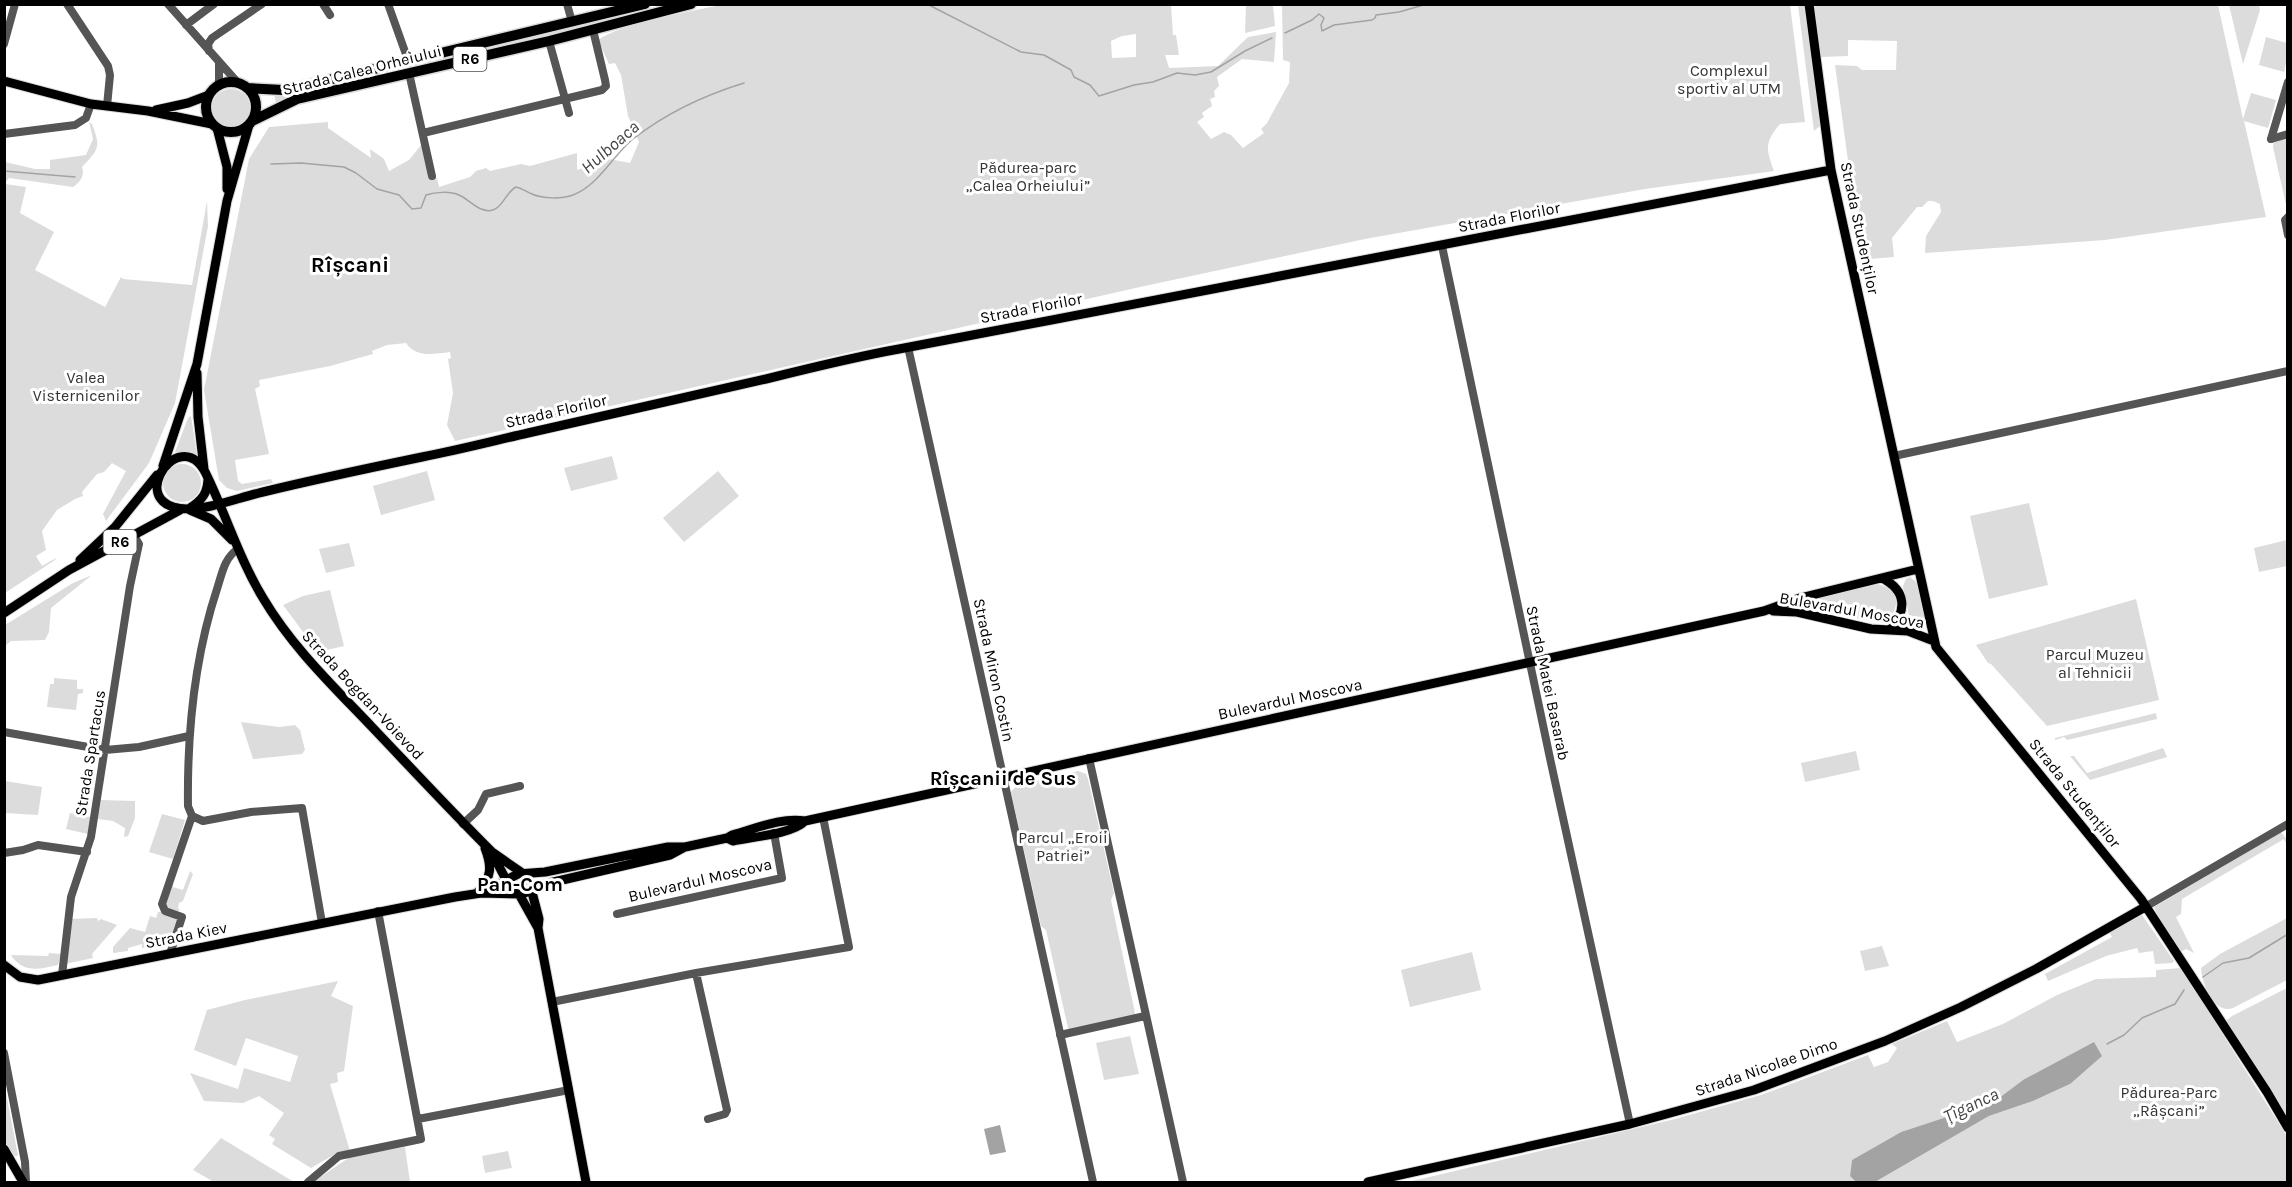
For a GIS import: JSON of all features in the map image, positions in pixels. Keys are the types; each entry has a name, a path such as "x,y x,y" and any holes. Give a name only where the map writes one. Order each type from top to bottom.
{"highway":[{"name":"Strada Calea Orheiului","path":"243,86 290,89 645,4"},
{"name":"Strada Calea Orheiului","path":"251,123 297,99 549,41 691,4"},
{"name":"R6","path":"219,86 232,82 243,86"},
{"path":"215,126 206,110 210,95 219,86"},
{"path":"243,86 253,95 256,104 256,113 251,123"},
{"name":"R6","path":"215,126 238,132 251,123"}],"main road":[{"name":"Strada Studenților","path":"1809,4 1832,170 1934,641 1945,659 2124,876 2267,1092 2288,1128"},
{"path":"4,81 91,104 148,111 215,126 227,167 227,201"},
{"path":"148,111 177,106 210,95"},
{"path":"197,364 198,417 208,486 203,498 184,510 171,507 164,501 159,494 157,484 197,364 227,201 251,123"},
{"name":"Strada Florilor","path":"184,510 220,504 241,497 908,347 1832,170"},
{"path":"69,570 115,527 160,471 175,459 191,459 222,492 241,497"},
{"name":"Strada Bogdan-Voievod","path":"206,474 227,518 236,546 263,599 297,646 488,849 519,887 528,877 488,849"},
{"path":"227,518 230,504 241,497"},
{"name":"Strada Bogdan-Voievod","path":"184,510 199,513 217,522 236,546"},
{"name":"R6","path":"6,612 69,570 133,534 184,510"},
{"name":"Bulevardul Moscova","path":"522,874 545,872 668,847 685,847 727,838 772,824 795,820 805,821 1764,611 1809,596 1918,569"},
{"path":"1882,579 1897,588 1902,603 1899,619 1890,630"},
{"path":"1808,615 1804,605 1809,596"},
{"name":"Bulevardul Moscova","path":"1764,611 1785,610 1871,629 1908,631 1934,641"},
{"name":"Bulevardul Moscova","path":"727,838 733,841 774,833 800,827 805,821"},
{"name":"Bulevardul Moscova","path":"519,887 545,884 669,855 685,847"},
{"path":"479,893 491,871 488,849"},
{"path":"545,884 538,895 539,923 586,1182"},
{"path":"519,887 539,923"},
{"path":"519,887 539,923"},
{"name":"Strada Kiev","path":"479,893 519,887"},
{"name":"Strada Kiev","path":"6,969 20,977 38,980 378,912 519,887"},
{"name":"Strada Nicolae Dimo","path":"1368,1182 1630,1124 1754,1090 1900,1035 1996,990 2145,907"},
{"path":"4,1149 24,1182"}],"street":[{"path":"4,44 15,4"},
{"path":"67,4 108,66 110,75 107,106"},
{"path":"168,4 219,63 243,86"},
{"path":"186,25 214,4"},
{"path":"209,51 208,44 212,38 262,4"},
{"path":"323,4 330,15"},
{"path":"388,4 408,60"},
{"path":"567,4 572,22"},
{"path":"423,133 599,91 606,86 593,30"},
{"path":"549,41 569,113"},
{"path":"219,63 219,86"},
{"path":"409,73 432,176"},
{"path":"2288,82 2271,139 2288,134"},
{"path":"4,134 75,125 86,117 91,104"},
{"path":"2286,218 2288,235"},
{"name":"Strada Matei Basarab","path":"1442,246 1630,1124"},
{"name":"Strada Miron Costin","path":"908,347 1093,1182"},
{"path":"1894,456 2288,371"},
{"name":"Strada Spartacus","path":"62,975 71,897 87,852 130,586 139,544 133,534"},
{"path":"170,954 182,917 165,911 162,904 192,816 188,806 189,736 196,670 206,628 229,555 236,546"},
{"path":"4,732 105,750 139,747 189,736"},
{"path":"1089,758 1183,1182"},
{"path":"463,824 478,810 486,794 520,786"},
{"path":"192,816 203,821 251,812 302,808 322,923"},
{"path":"552,1002 696,973 849,947 823,817"},
{"path":"2145,907 2288,824"},
{"name":"Bulevardul Moscova","path":"617,914 782,878 774,833"},
{"path":"4,853 38,845 87,852"},
{"path":"308,1182 334,1159 346,1154 422,1138 378,912"},
{"path":"696,973 727,1110 724,1114 708,1119"},
{"path":"1060,1035 1145,1016"},
{"path":"4,1053 25,1162 24,1182"},
{"path":"418,1119 569,1090"}],"green space":[{"name":"Pădurea-parc „Calea Orheiului”","path":"724,4 1171,5 1173,35 1176,35 1179,55 1165,55 1169,68 1218,66 1248,37 1276,32 1274,62 1242,59 1217,77 1219,86 1214,91 1215,97 1210,99 1212,106 1202,113 1204,117 1197,122 1211,139 1224,132 1231,135 1243,148 1264,133 1261,129 1267,123 1289,83 1290,62 1283,60 1282,5 1790,5 1805,122 1780,124 1771,136 1768,151 1774,171 1645,189 1365,239 1140,287 455,441 447,425 453,393 448,359 451,358 450,352 426,354 415,351 406,343 387,345 372,351 373,354 330,366 259,380 260,386 255,389 269,454 235,460 238,481 242,484 271,479 273,483 237,491 227,488 219,480 204,390 249,159 269,127 328,122 328,128 371,158 370,149 384,159 389,171 409,160 422,144 430,179 437,178 439,187 470,177 476,171 486,168 490,171 521,164 530,166 577,153 577,170 609,159 630,163 639,142 628,116 621,75 615,63 609,64 598,40 639,23","holes":["1136,34 1136,57 1112,58 1111,41 1122,36"]},
{"path":"1246,5 1273,5 1275,26 1245,33"},
{"path":"1798,5 1804,5 1820,126 1814,131"},
{"path":"1814,5 2218,5 2243,119 2251,93 2276,100 2268,128 2244,121 2266,217 2105,240 1925,253 1926,236 1941,212 1940,204 1928,201 1922,207 1917,207 1892,238 1894,257 1870,259 1849,168 1835,65 1857,66 1862,70 1896,70 1897,41 1848,40 1848,56 1820,57"},
{"path":"2229,5 2259,5 2260,10 2243,64"},
{"path":"583,24 583,27 295,95 276,103 274,94 285,94"},
{"path":"2266,37 2287,43 2284,72 2259,65"},
{"path":"231,89 245,94 250,108 245,122 231,127 217,122 212,108 217,94"},
{"path":"89,122 95,132 97,147 82,167 81,178 73,187 9,178 5,183 5,162 35,169 50,169 50,160 86,155 93,139"},
{"path":"2287,137 2287,209 2273,147 2274,141"},
{"name":"Valea Visternicenilor","path":"5,184 26,187 20,213 54,232 35,270 105,307 121,277 192,285 207,201 208,226 175,403 149,463 106,521 103,514 126,471 112,463 104,472 97,474 82,492 83,496 57,510 42,531 46,550 36,556 42,566 56,558 55,560 5,593"},
{"path":"191,416 197,455 175,452 188,418"},
{"path":"612,456 618,479 571,491 564,468"},
{"path":"182,464 195,470 201,483 195,496 182,502 169,496 163,483 169,470"},
{"path":"427,471 435,500 381,515 373,486"},
{"path":"718,471 739,496 684,542 663,518"},
{"path":"2029,503 2048,585 1989,599 1970,516"},
{"path":"2287,540 2287,566 2259,572 2254,548"},
{"path":"349,543 355,566 326,573 319,549"},
{"path":"92,575 51,608 49,632 45,640 11,641 5,646 5,625 73,583"},
{"path":"1910,577 1917,583 1926,623 1919,631 1911,626 1903,586 1906,579"},
{"path":"1878,584 1891,589 1897,602 1892,617 1882,623 1811,610 1808,606 1808,602 1812,599"},
{"path":"330,590 344,646 318,652 283,605 303,596"},
{"name":"Parcul Muzeu al Tehnicii","path":"2136,599 2159,700 2047,726 1988,663 1976,645"},
{"path":"54,678 77,680 77,689 83,689 83,693 78,694 76,710 47,707 50,684 54,684"},
{"path":"2156,713 2157,719 2067,740 2064,737 2055,740 2055,738"},
{"path":"241,722 279,727 295,725 300,730 305,750 302,754 253,759"},
{"path":"2163,748 2167,757 2090,780 2070,756 2074,756 2087,773"},
{"path":"1856,751 1860,770 1805,782 1801,763"},
{"name":"Parcul „Eroii Patriei”","path":"1078,771 1086,774 1088,779 1114,893 1111,900 1135,1015 1070,1030 1046,930 1041,926 1011,792 1016,786"},
{"path":"5,781 42,787 38,815 5,813"},
{"path":"101,800 135,801 135,818 128,836 124,837 125,828 113,821 98,819"},
{"path":"70,813 91,817 88,834 66,829"},
{"path":"162,814 185,820 173,859 149,852"},
{"path":"2281,832 2287,840 2287,845 2284,839 2182,899 2181,914 2176,917 2194,953 2186,949 2179,953 2154,907"},
{"path":"190,871 193,874 183,901 179,903 180,910 174,913 164,909 173,882 173,887 183,890"},
{"path":"158,912 178,919 171,943 142,948 142,944 128,948 128,951 113,953 113,947 130,928 145,932 150,916 156,918"},
{"path":"2142,915 2174,961 2172,963 2155,964 2153,951 2139,953 2137,948 2106,956 2048,981 2045,974 2112,937 2109,932"},
{"path":"97,918 98,921 101,919 117,925 92,954 93,958 65,964 71,919"},
{"path":"2287,918 2287,980 2233,1008 2220,1007 2210,997 2201,968 2220,954"},
{"path":"1882,946 1889,966 1865,971 1860,951"},
{"path":"1472,952 1481,990 1410,1007 1401,970"},
{"path":"49,953 61,954 58,965 38,969 26,968 11,955 48,956"},
{"name":"Pădurea-Parc „Râșcani”","path":"2181,968 2288,1138 2287,1182 1875,1182 1989,1116 2033,1101 2070,1084 2023,1080 1995,1101 1901,1132 1852,1160 1850,1176 1856,1182 1408,1182 1671,1120 1761,1095 1868,1055 1874,1067 1888,1062 1897,1048 1892,1044 1947,1021 1957,1042 2003,1024 2057,995 2096,979 2156,977 2156,970"},
{"path":"338,981 331,996 353,1006 344,1071 337,1073 338,1082 330,1084 350,1151 339,1152 311,1168 272,1144 275,1139 269,1135 284,1113 259,1096 243,1103 204,1101 190,1073 238,1089 244,1068 290,1082 298,1056 246,1038 236,1066 194,1050 207,1010"},
{"name":"Pădurea-Parc „Râșcani”","path":"2287,988 2287,1118 2227,1020"},
{"path":"1130,1036 1139,1074 1104,1080 1096,1043"},
{"path":"4,1083 17,1156 12,1156 5,1141"},
{"path":"221,1138 294,1182 214,1182 193,1170"},
{"path":"405,1147 410,1182 313,1182 350,1157"},
{"path":"508,1151 512,1168 485,1173 482,1156"}],"shaded area":[{"path":"2094,1042 2102,1056 2070,1084 2033,1101 1989,1116 1875,1182 1856,1182 1850,1176 1852,1160 1901,1132 1995,1101 2023,1080"},
{"path":"1000,1125 1006,1152 990,1155 984,1129"}],"waterway":[{"path":"927,4 1021,52 1044,55 1071,70 1074,77 1090,85 1099,96 1134,85 1153,82 1177,73 1195,75 1211,72 1272,38"},
{"path":"1285,33 1312,20 1319,14 1324,18 1321,25 1322,31 1334,25 1372,20 1376,15 1399,12 1427,4"},
{"name":"Hulboaca","path":"271,164 301,163 344,167 377,189 399,195 412,209 421,208 426,195 442,192 459,195 475,206 488,211 499,206 516,187 542,197 573,195 591,184 633,139 658,121 715,93 744,83"},
{"name":"Hulboaca","path":"4,171 75,177"},
{"name":"Țîganca","path":"2203,977 2223,963 2249,958 2288,934"},
{"name":"Țîganca","path":"2107,1044 2124,1035 2142,1018 2175,1004 2184,990"}],"district":[{"name":"Rîșcani","path":"350,265"},
{"name":"Rîșcanii de Sus","path":"1003,778"},
{"name":"Pan-Com","path":"520,884"}],"park label":[{"name":"Complexul sportiv al UTM","path":"1729,79"}]}
